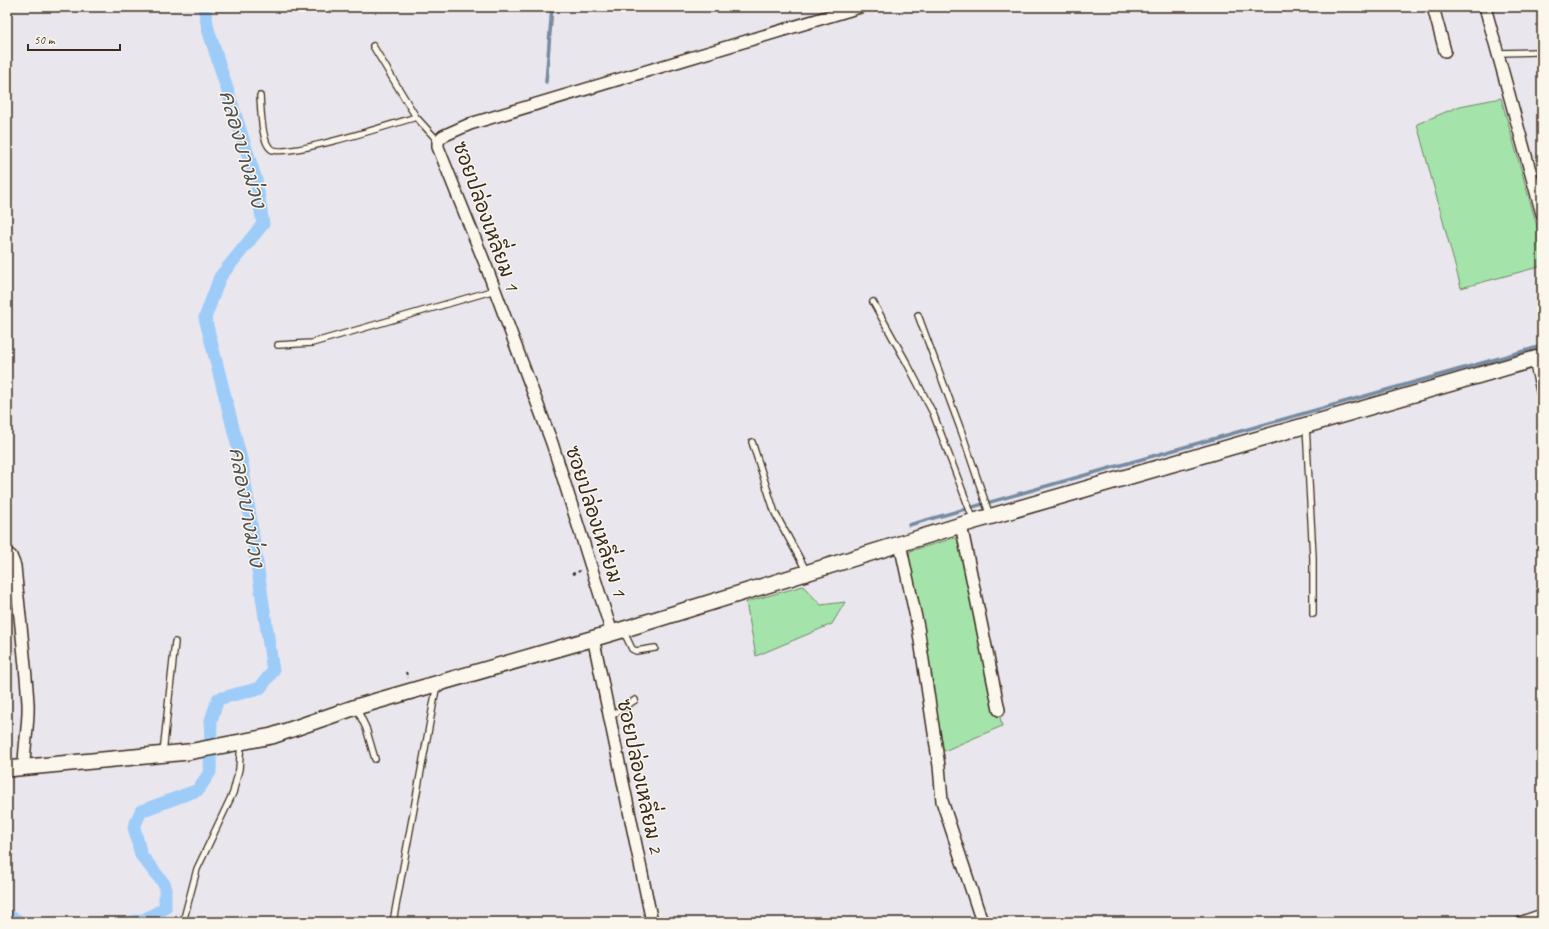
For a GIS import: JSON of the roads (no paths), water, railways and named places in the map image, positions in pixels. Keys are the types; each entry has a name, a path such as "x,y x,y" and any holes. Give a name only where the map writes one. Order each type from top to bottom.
{"street":[{"name":"ซอยปล่องเหลี่ยม 1","path":"617,631 552,443 495,290 438,147 438,141 443,136 470,124 860,7"},
{"path":"1433,7 1445,51"},
{"path":"1485,7 1542,214"},
{"path":"7,769 163,753 188,752 272,736 356,707 617,631 967,523 1537,359"},
{"path":"967,523 999,710"},
{"path":"900,544 918,627 939,766 942,801 982,922"},
{"path":"7,553 11,556 15,566 28,703 27,728 24,745 24,767"},
{"name":"ซอยปล่องเหลี่ยม 2","path":"593,637 652,922"},
{"path":"1522,922 1542,915"}],"lane":[{"path":"373,46 416,117 438,141"},
{"path":"1498,53 1536,52"},
{"path":"260,96 263,130 270,148 274,151 285,151 332,141 416,117"},
{"path":"278,345 312,343 495,290"},
{"path":"873,302 908,365 932,414 967,523"},
{"path":"918,315 962,433 990,517"},
{"path":"1537,359 1542,404"},
{"path":"1306,426 1313,557 1313,614"},
{"path":"752,442 775,513 807,572"},
{"path":"617,631 632,649 636,651 655,648"},
{"path":"163,753 175,642"},
{"path":"393,922 438,684"},
{"path":"610,717 635,700"},
{"path":"356,707 366,728 374,759"},
{"path":"184,922 197,869 233,793 239,769 234,744"}],"waterway":[{"name":"คลองบางม่วง","path":"132,922 146,919 165,908 165,885 141,855 134,827 141,811 198,790 210,772 211,720 218,699 260,688 273,671 242,463 205,318 220,277 263,224 256,180 208,29 204,7"},
{"path":"546,82 552,7"},
{"path":"909,525 1542,346"},
{"path":"7,915 20,922"}]}
